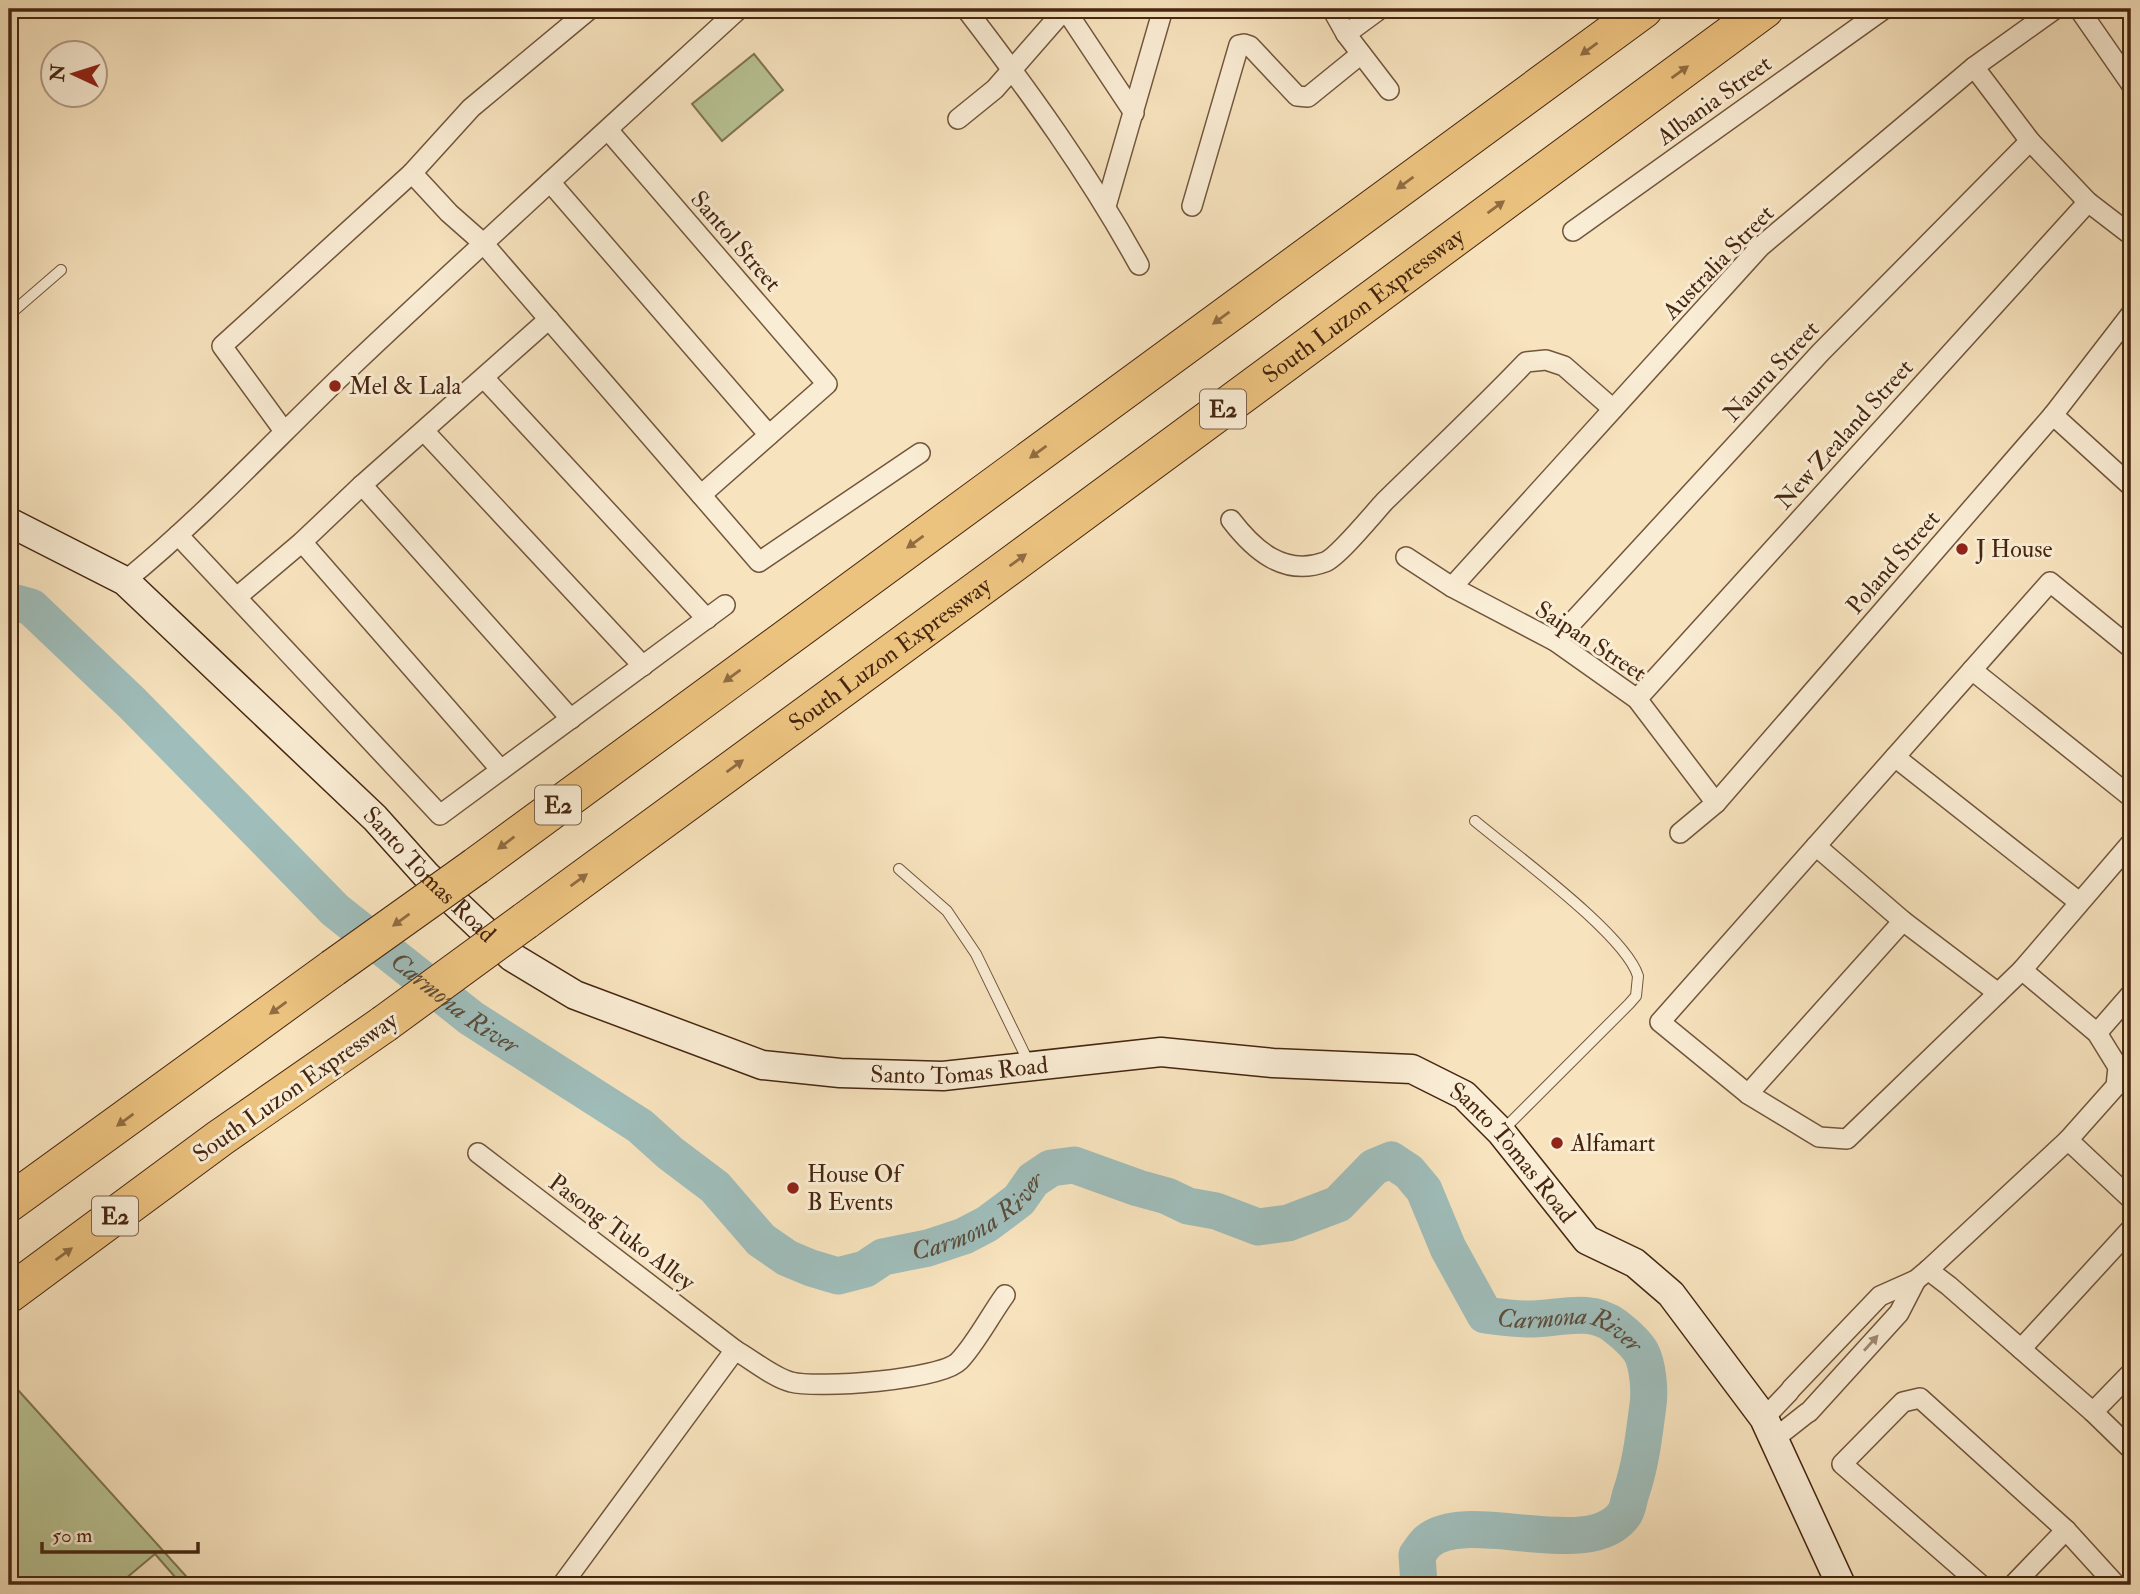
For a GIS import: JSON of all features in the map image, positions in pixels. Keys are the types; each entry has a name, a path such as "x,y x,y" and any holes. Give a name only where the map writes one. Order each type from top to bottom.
{"highway":[{"name":"E2","path":"9,1203 476,866 1644,9"},
{"name":"South Luzon Expressway","path":"9,1294 220,1139 384,1024 1014,563 1765,9"}],"street":[{"path":"284,431 222,346 412,173 471,108 590,9"},
{"path":"125,580 178,535 483,243 739,9"},
{"path":"966,9 1012,69 1106,206 1139,265"},
{"path":"958,119 995,89 1065,9 1134,113"},
{"path":"1106,206 1163,9"},
{"path":"1332,9 1346,34 1389,90"},
{"path":"1346,34 1380,9"},
{"name":"Albania Street","path":"1573,231 1884,9"},
{"name":"Australia Street","path":"1452,587 1760,247 1974,67 2055,9"},
{"path":"2078,9 2131,84"},
{"path":"1192,206 1239,45 1250,46 1297,96 1308,97 1362,54"},
{"path":"1974,67 2031,141 2088,202 2131,235"},
{"name":"Santol Street","path":"608,130 827,384 769,435"},
{"name":"Nauru Street","path":"1555,641 1821,352 2031,141"},
{"path":"412,173 449,213 483,243 759,562 920,453"},
{"path":"550,183 769,435 701,495"},
{"name":"New Zealand Street","path":"1637,699 2088,202"},
{"name":"Poland Street","path":"1680,833 1716,803 2053,415 2131,314"},
{"path":"237,597 302,542 362,485 549,319"},
{"path":"1231,520 1247,541 1277,563 1310,566 1328,561 1526,362 1546,360 1564,366 1613,409"},
{"path":"484,378 707,618"},
{"path":"2053,415 2131,484"},
{"path":"424,431 643,666"},
{"path":"362,485 571,719"},
{"name":"Santo Tomas Road","path":"9,522 125,580 375,818 427,876 512,957 575,995 762,1065 840,1073 943,1076 1161,1052 1273,1063 1412,1069 1464,1095 1501,1132 1587,1240 1635,1263 1671,1294 1769,1429 1841,1585"},
{"path":"178,535 440,815 725,605"},
{"path":"302,542 501,770"},
{"name":"Saipan Street","path":"1406,557 1452,587 1555,641 1637,699 1716,803"},
{"path":"2131,648 2050,582 1660,1022 1748,1094 1819,1137 1847,1139 2022,970 2131,843"},
{"path":"1972,670 2131,797"},
{"path":"1895,757 2079,902"},
{"path":"1816,846 1903,920 1998,993"},
{"path":"1748,1094 1903,920"},
{"path":"1769,1429 1808,1413 1899,1313 1922,1275 2068,1140 2116,1086 2118,1066 2097,1033 2022,970"},
{"path":"2097,1033 2131,994"},
{"path":"2068,1140 2131,1199"},
{"name":"Pasong Tuko Alley","path":"478,1153 735,1350 782,1378 806,1384 849,1385 941,1371 959,1362 1005,1295"},
{"path":"2021,1349 2131,1229"},
{"path":"1769,1429 1790,1391 1880,1296 1922,1275 1949,1286 2093,1412 2131,1449"},
{"path":"562,1585 735,1350"},
{"path":"1824,1357 1843,1375"},
{"path":"2093,1412 2131,1373"},
{"path":"1981,1585 1842,1464 1903,1402 1920,1398 2066,1530 2116,1585"},
{"path":"2013,1585 2066,1530"}],"lane":[{"path":"9,315 61,270"},
{"path":"1475,821 1591,918 1618,944 1638,976 1636,996 1629,1004 1501,1132"},
{"path":"899,869 947,911 976,954 1031,1067"}],"green space":[{"path":"754,54 783,90 722,141 692,104"},
{"path":"9,1380 194,1585 182,1585 155,1554 118,1585 9,1585"}],"waterway":[{"name":"Carmona River","path":"9,601 31,607 132,703 335,910 471,1018 640,1126 715,1187 761,1240 787,1258 811,1268 838,1276 865,1269 883,1257 928,1248 964,1236 987,1224 1019,1200 1033,1180 1051,1168 1074,1165 1167,1196 1188,1206 1216,1211 1258,1227 1288,1223 1338,1204 1374,1167 1391,1160 1409,1172 1424,1190 1448,1248 1485,1315 1527,1319 1583,1315 1605,1320 1626,1335 1641,1352 1647,1371 1649,1393 1640,1460 1628,1506 1625,1513 1608,1528 1585,1534 1558,1536 1470,1530 1446,1533 1427,1542 1417,1555 1419,1585"}],"place":[{"name":"Mel & Lala","path":"335,386"},
{"name":"J House","path":"1962,549"},
{"name":"Alfamart","path":"1557,1143"},
{"name":"House Of B Events","path":"793,1188"}]}
